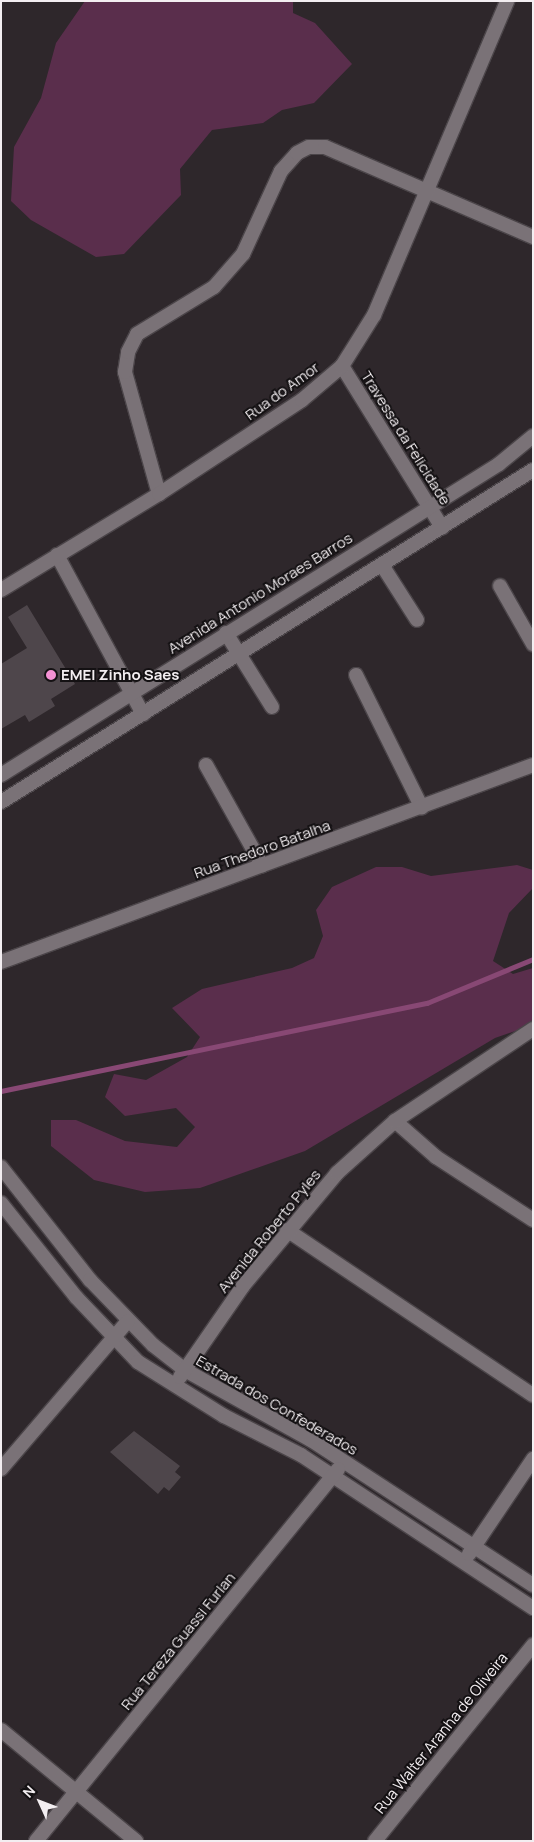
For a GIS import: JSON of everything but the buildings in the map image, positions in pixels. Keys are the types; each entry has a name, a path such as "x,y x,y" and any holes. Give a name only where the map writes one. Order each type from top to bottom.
{"street":[{"name":"Rua do Amor","path":"1,590 159,494 302,400 342,366 374,315 429,192 508,1"},
{"path":"159,494 125,372 128,352 137,334 214,286 243,254 281,171 297,153 310,147 325,147 533,237"},
{"name":"Travessa da Felicidade","path":"342,366 442,527"},
{"name":"Avenida Antonio Moraes Barros","path":"1,775 499,464 533,436"},
{"path":"1,802 442,527 532,474"},
{"path":"57,555 143,714"},
{"path":"382,565 416,620"},
{"path":"500,586 533,644"},
{"path":"226,634 272,707"},
{"path":"356,675 422,808"},
{"path":"206,765 262,865"},
{"name":"Rua Thedoro Batalha","path":"1,962 422,808 533,765"},
{"name":"Avenida Roberto Pyles","path":"174,1387 287,1230 337,1173 395,1121 533,1029"},
{"path":"395,1121 436,1157 533,1220"},
{"name":"Estrada dos Confederados","path":"1,1167 128,1321 185,1370 344,1461 533,1585"},
{"name":"Estrada dos Confederados","path":"1,1203 112,1339 174,1387 333,1476 533,1608"},
{"path":"287,1230 533,1395"},
{"path":"1,1469 128,1321"},
{"path":"464,1562 533,1459"},
{"name":"Rua Tereza Guassi Furlan","path":"36,1841 344,1461"},
{"name":"Rua Walter Aranha de Oliveira","path":"375,1841 533,1645"},
{"path":"1,1730 136,1841"}],"shaded area":[{"path":"85,1 293,1 293,13 315,23 352,64 314,103 282,110 263,123 212,130 180,169 181,195 124,254 96,257 31,220 11,201 14,147 41,98 56,43"},
{"path":"517,865 533,870 533,888 509,913 493,961 513,974 533,968 533,1025 495,1038 305,1151 200,1188 145,1192 94,1180 51,1146 51,1120 76,1120 125,1141 177,1147 195,1127 176,1108 125,1116 105,1097 114,1074 146,1080 187,1057 200,1037 172,1008 202,989 292,968 314,958 323,936 316,910 332,887 376,867 402,867 431,876"}],"waterway":[{"path":"1,1091 427,1003 533,959"}],"place":[{"name":"EMEI Zinho Saes","path":"51,675"}]}
